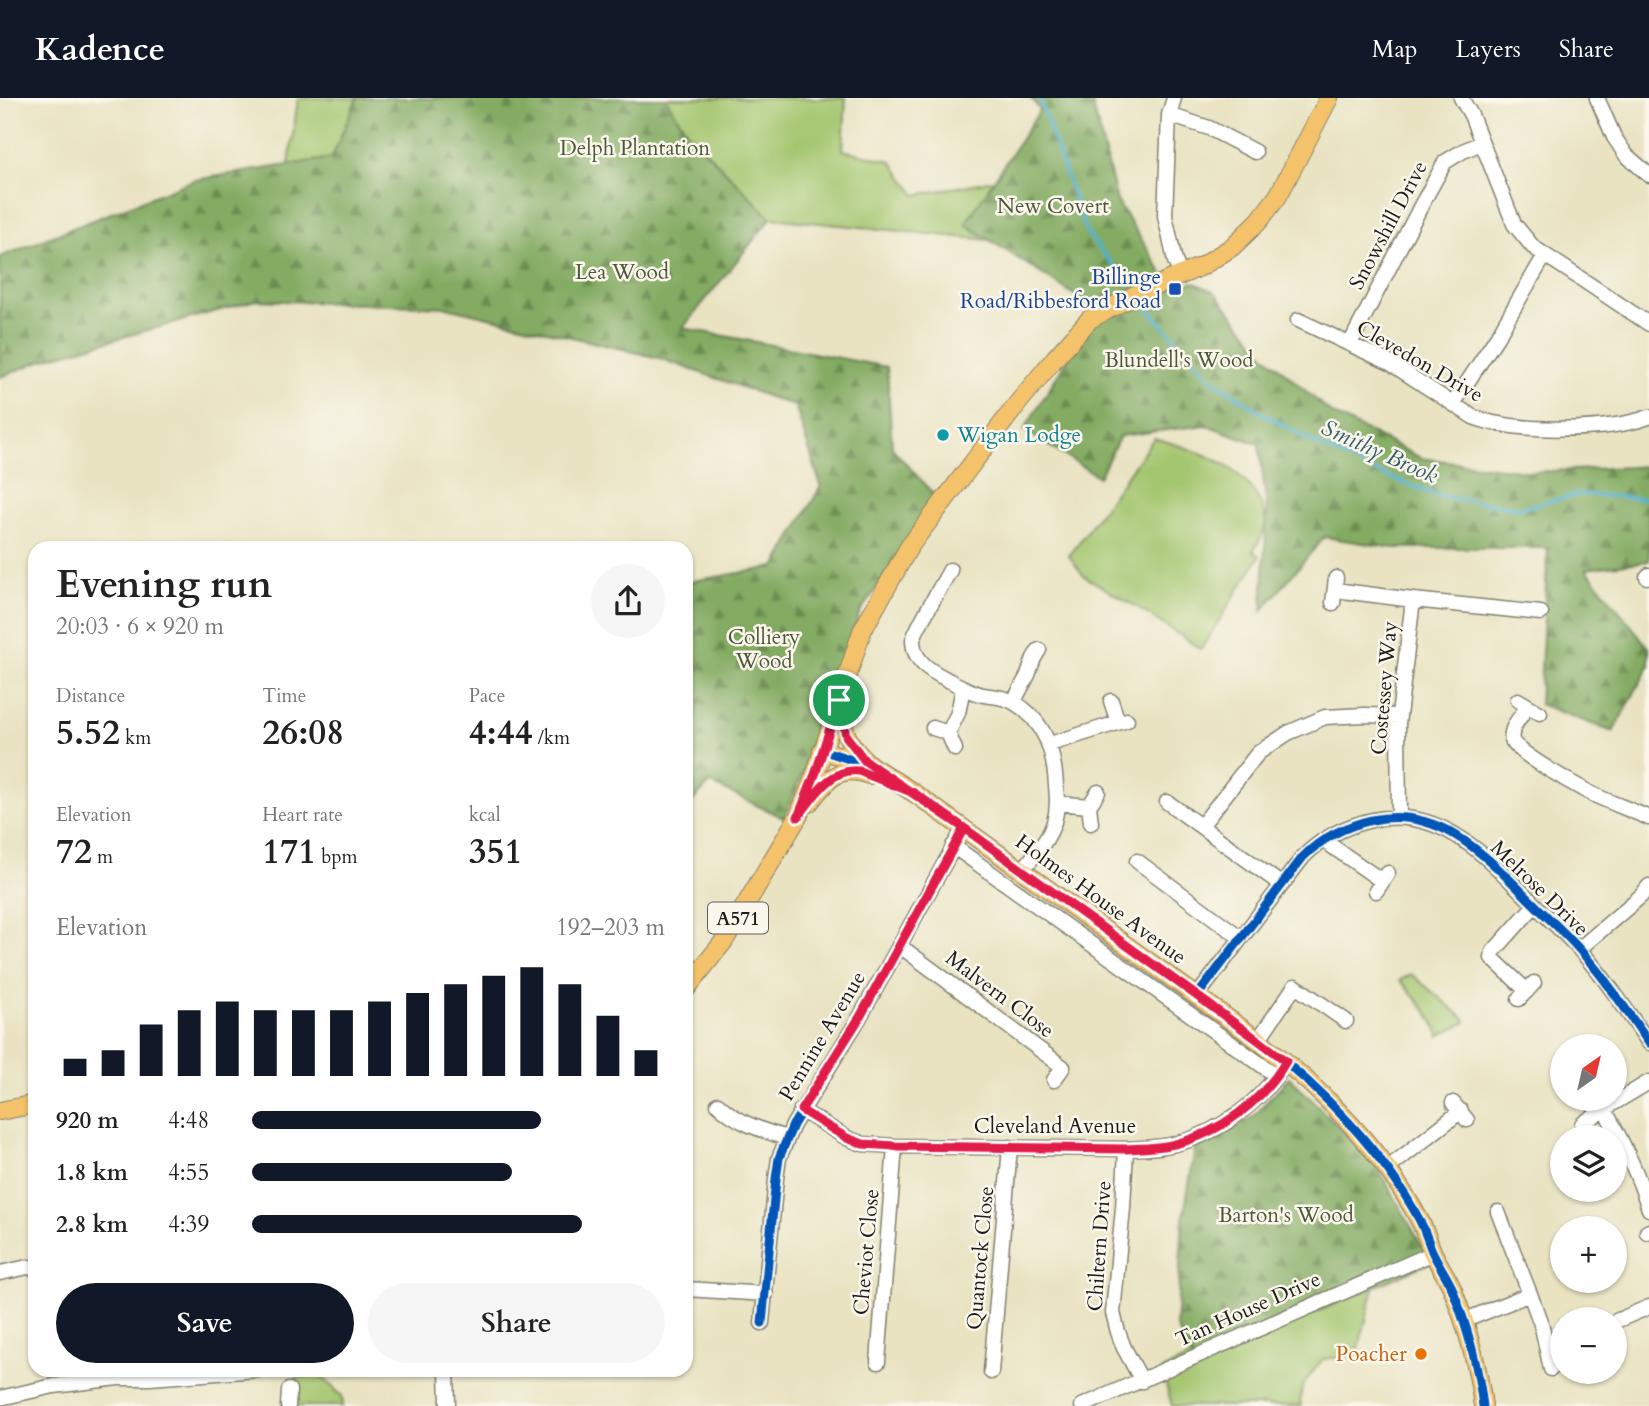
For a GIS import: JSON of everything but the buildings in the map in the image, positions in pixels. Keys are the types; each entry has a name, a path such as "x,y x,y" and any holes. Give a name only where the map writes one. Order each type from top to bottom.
{"main road":[{"name":"A571","path":"693,980 724,941 798,817 862,631 903,558 931,518 1018,402 1090,319 1135,295 1202,266 1232,247 1259,221 1278,196 1329,98"},
{"path":"839,700 846,736 873,767"},
{"name":"Holmes House Avenue","path":"822,750 873,767 914,793 1258,1040 1281,1069 1324,1097 1387,1169 1412,1206 1427,1235 1464,1321 1475,1357 1483,1406"},
{"path":"798,817 822,787 843,771 859,771 914,793"},
{"path":"0,1111 28,1105"}],"street":[{"path":"1174,98 1169,115 1165,216 1181,276"},
{"path":"1461,98 1471,115 1514,224 1533,247 1649,324"},
{"path":"1597,98 1614,137 1626,155 1649,176"},
{"path":"1169,115 1209,128 1255,152"},
{"name":"Snowshill Drive","path":"1350,344 1445,162 1482,143"},
{"path":"1453,404 1497,337 1545,255"},
{"name":"Clevedon Drive","path":"1298,320 1390,363 1473,417 1487,423 1550,428 1597,427 1649,417"},
{"path":"950,570 914,637 916,656 924,666 963,688 1014,701 1041,727 1050,744 1054,760 1058,803 1054,823 1046,839 1022,871"},
{"name":"Costessey Way","path":"1335,590 1413,600 1399,716 1399,817"},
{"path":"1413,600 1541,613"},
{"path":"1014,701 1039,650"},
{"path":"948,733 958,713 963,688"},
{"path":"1050,744 1123,721 1111,701"},
{"path":"1529,706 1511,731 1513,745 1587,791 1649,817"},
{"path":"1201,826 1258,752 1288,733 1325,718 1399,716"},
{"path":"933,728 948,733 956,749"},
{"path":"1091,823 1089,806 1098,792"},
{"path":"1167,802 1282,885"},
{"path":"1058,803 1089,806"},
{"name":"Melrose Drive","path":"1197,996 1303,857 1304,847 1359,823 1399,817 1437,825 1470,844 1579,949 1649,1043"},
{"name":"Pennine Avenue","path":"762,1323 776,1179 786,1138 860,1017 964,828"},
{"path":"1323,840 1382,882"},
{"path":"953,846 1281,1069"},
{"path":"1137,861 1241,938"},
{"path":"1579,949 1649,886"},
{"path":"1527,991 1492,958 1493,951 1535,905"},
{"name":"Malvern Close","path":"900,946 1063,1067 1054,1080"},
{"path":"1258,1040 1295,986 1346,1021"},
{"name":"Cleveland Avenue","path":"801,1110 847,1138 863,1144 1153,1148 1205,1133 1251,1104 1281,1069"},
{"path":"1628,1095 1649,1082"},
{"path":"718,1104 728,1114 743,1122 786,1138"},
{"path":"1387,1169 1460,1111"},
{"path":"1582,1124 1601,1111"},
{"path":"1605,1111 1638,1174 1649,1209"},
{"name":"Cheviot Close","path":"878,1362 895,1146"},
{"name":"Quantock Close","path":"991,1372 1010,1147"},
{"name":"Chiltern Drive","path":"1126,1149 1113,1313 1124,1348 1142,1381"},
{"path":"1498,1212 1542,1327 1550,1364"},
{"name":"Tan House Drive","path":"1082,1406 1433,1253"},
{"path":"0,1273 28,1267"},
{"path":"693,1289 766,1294"},
{"path":"1464,1321 1530,1294"},
{"path":"1627,1316 1649,1307"},
{"path":"0,1398 73,1377 135,1377"},
{"path":"447,1377 448,1406"},
{"path":"288,1406 289,1390"}],"green space":[{"path":"298,98 357,98 332,158 289,165"},
{"path":"357,98 665,98 688,133 771,218 683,328 887,367 892,448 939,500 860,612 810,757 784,818 710,783 693,801 693,581 775,567 821,486 795,406 659,358 447,307 256,300 48,358 0,377 0,257 194,180 332,158"},
{"path":"665,98 846,98 843,150 891,161 916,195 994,180 965,224 989,240 771,218 688,133"},
{"name":"New Covert","path":"1031,98 1091,98 1117,201 1166,279 1101,312 965,224 1040,110"},
{"name":"Blundell's Wood","path":"1193,282 1215,292 1266,356 1332,414 1421,458 1534,472 1649,466 1649,561 1586,569 1649,648 1649,666 1613,732 1539,704 1548,548 1394,548 1324,537 1262,611 1267,510 1259,444 1206,425 1120,436 1099,477 1024,430 1090,322"},
{"path":"1154,438 1217,460 1247,483 1263,508 1265,526 1253,551 1260,556 1201,649 1084,576 1069,556"},
{"path":"1411,974 1466,1022 1439,1036 1428,1013 1400,980"},
{"name":"Barton's Wood","path":"1289,1077 1376,1164 1431,1262 1196,1365 1176,1326 1183,1220 1195,1148 1217,1139 1254,1116"},
{"path":"1377,1276 1357,1355 1323,1359 1303,1386 1301,1406 1172,1406 1162,1370"},
{"path":"322,1377 342,1396 343,1406 296,1406 296,1378"}],"waterway":[{"name":"Smithy Brook","path":"1039,98 1086,232 1129,285"},
{"name":"Smithy Brook","path":"1144,304 1211,379 1323,448 1383,475 1439,496 1520,508 1582,494 1649,499"}],"cycle path":[{"path":"822,750 873,767 914,793 1258,1040 1327,1100 1349,1122 1388,1170 1420,1221 1432,1251 1452,1288 1462,1317 1475,1361 1483,1406"},
{"path":"1197,996 1310,850 1352,826 1397,817 1421,820 1442,828 1462,839 1499,870 1589,960 1649,1043"},
{"path":"762,1323 779,1158 793,1125 860,1017 964,828"}],"place":[{"name":"Billinge Road/Ribbesford Road","path":"1175,289"},
{"name":"Wigan Lodge","path":"943,435"},
{"name":"Poacher","path":"1421,1354"}],"route":[{"path":"839,700 807,798 798,817 822,787 843,771 859,771 914,793 964,828 1286,1061 1264,1092 1251,1104 1205,1133 1153,1148 863,1144 847,1138 801,1110 860,1017 964,828 914,793 865,761 846,736 839,700"}],"park label":[{"name":"Delph Plantation","path":"635,148"},
{"name":"Lea Wood","path":"622,272"},
{"name":"Colliery Wood","path":"764,649"}]}
